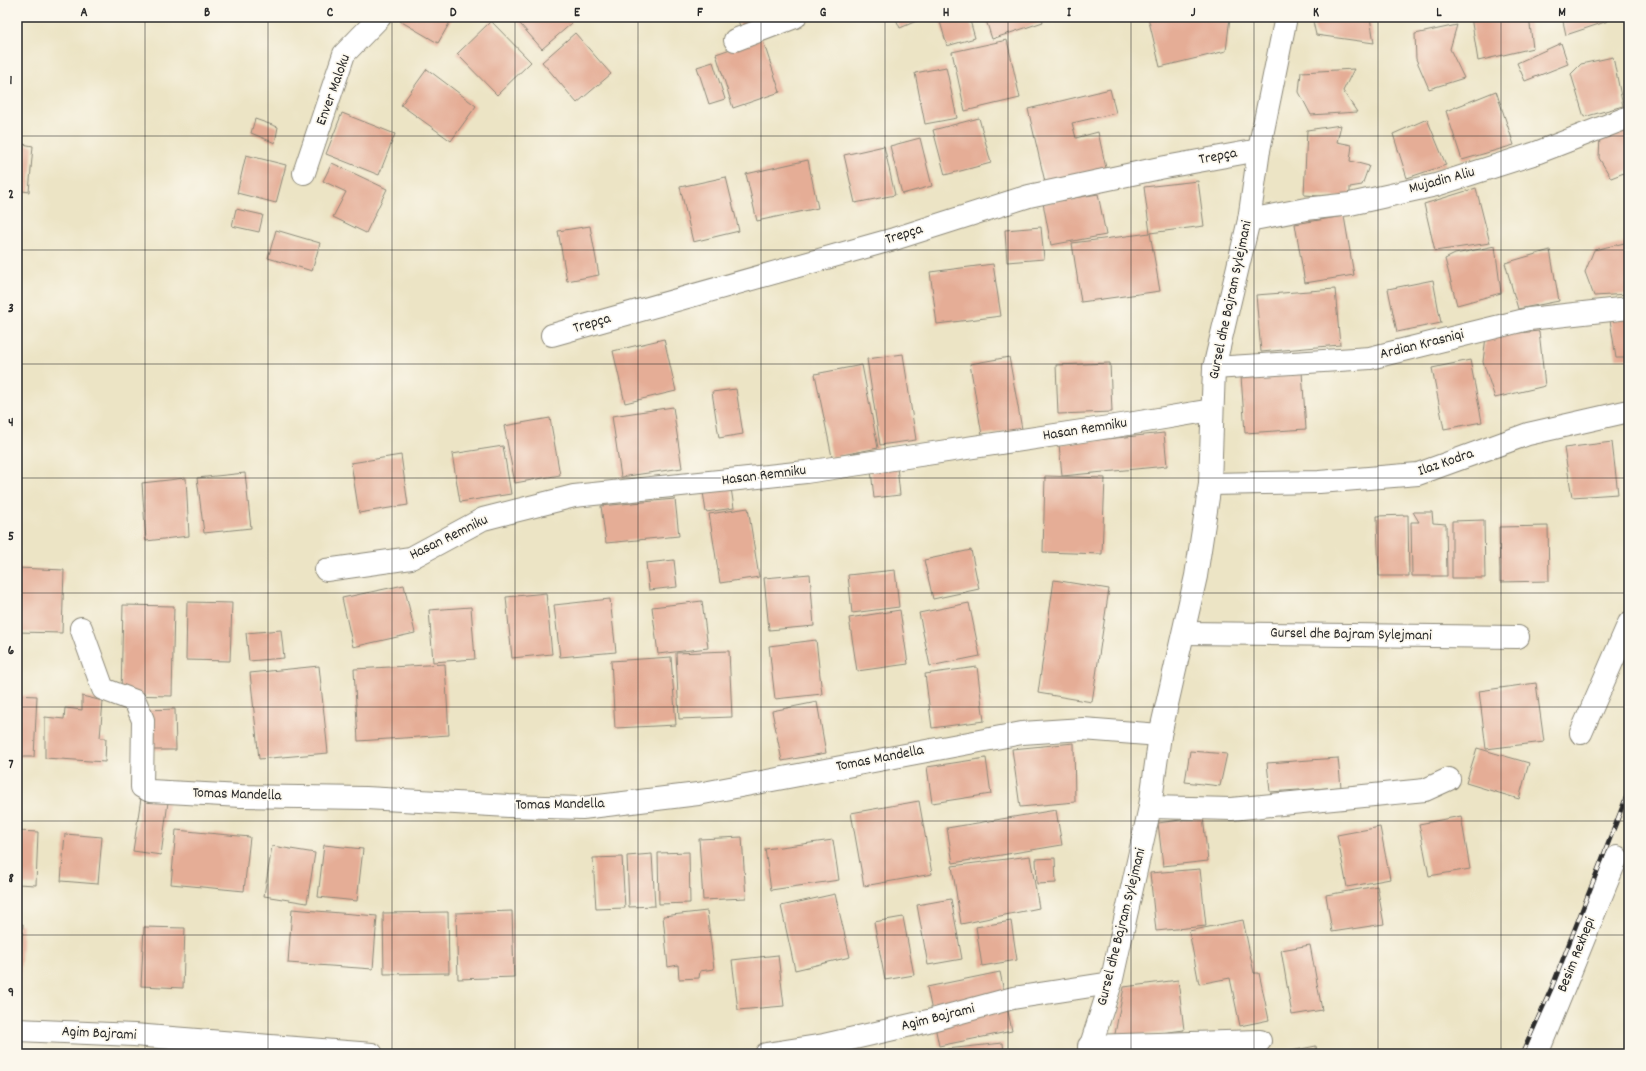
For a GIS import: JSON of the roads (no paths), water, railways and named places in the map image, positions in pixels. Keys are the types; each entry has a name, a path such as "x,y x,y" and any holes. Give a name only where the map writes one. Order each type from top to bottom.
{"street":[{"name":"Enver Maloku","path":"304,174 344,54 380,17"},
{"path":"735,40 795,17"},
{"name":"Gursel dhe Bajram Sylejmani","path":"1260,1041 1088,1050 1111,983 1150,807 1160,735 1196,576 1210,484 1214,368 1249,220 1260,150 1286,17"},
{"name":"Mujadin Aliu","path":"1249,220 1306,209 1350,204 1436,185 1536,153 1629,117"},
{"name":"Trepça","path":"552,335 894,238 1029,196 1160,168 1260,150"},
{"name":"Ardian Krasniqi","path":"1214,368 1370,358 1529,319 1629,308"},
{"name":"Hasan Remniku","path":"326,570 411,558 483,519 574,496 806,472 1212,410"},
{"name":"Ilaz Kodra","path":"1210,484 1319,482 1418,474 1528,434 1629,411"},
{"path":"1580,733 1629,623"},
{"name":"Tomas Mandella","path":"81,628 103,689 135,701 143,720 142,787 150,791 241,796 366,798 509,806 582,808 698,794 1022,733 1083,729 1160,735"},
{"name":"Gursel dhe Bajram Sylejmani","path":"1184,633 1518,637"},
{"path":"1150,807 1231,808 1409,792 1424,790 1448,779"},
{"name":"Besim Rexhepi","path":"1537,1054 1617,857"},
{"name":"Agim Bajrami","path":"766,1054 839,1042 928,1021 1013,998 1111,983"},
{"name":"Agim Bajrami","path":"17,1030 134,1035 372,1054"}],"railway":[{"path":"1522,1054 1552,987 1629,790"}]}
